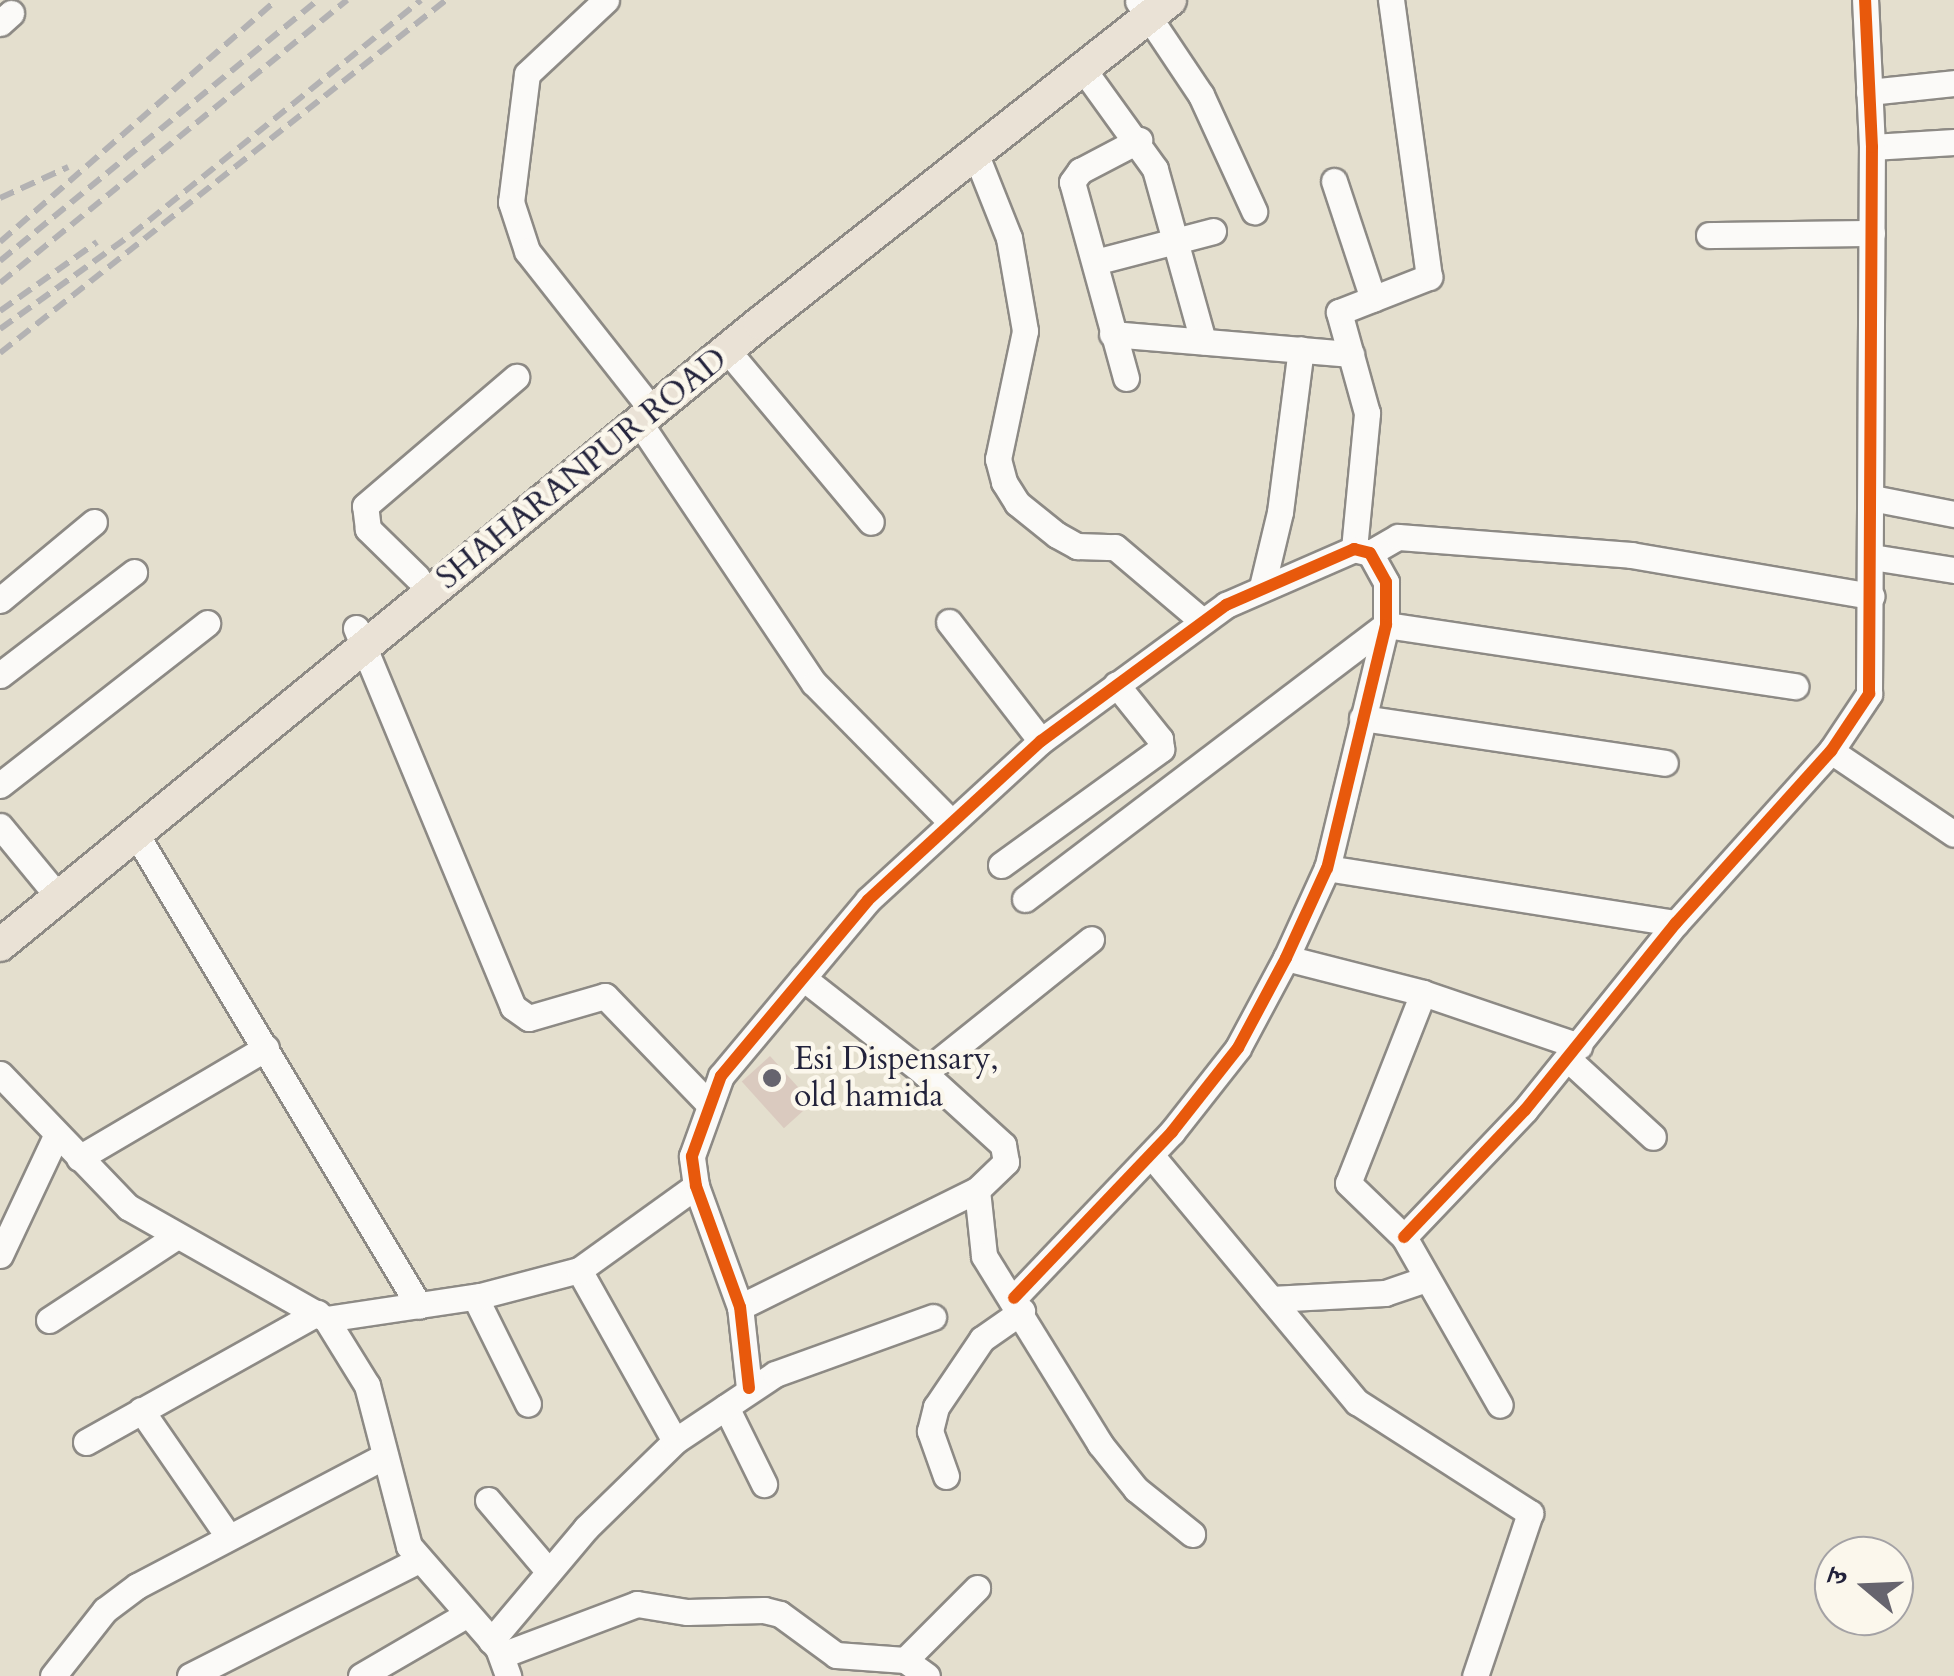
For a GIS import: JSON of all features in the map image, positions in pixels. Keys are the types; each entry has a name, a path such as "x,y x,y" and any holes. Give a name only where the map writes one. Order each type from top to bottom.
{"main road":[{"name":"SHAHARANPUR ROAD","path":"0,922 1149,5"},
{"name":"SHAHARANPUR ROAD","path":"0,945 136,834 360,638 417,578 727,350 976,156 1083,69 1149,5"}],"street":[{"path":"606,0 527,74 511,202 528,251 645,410 814,683 949,820"},
{"path":"946,1476 930,1431 936,1407 982,1339 1151,1155 1238,1048 1286,958 1327,868 1386,625 1386,582 1362,551 1368,433 1339,312 1429,277 1392,0"},
{"path":"1404,1237 1573,1052 1676,923 1831,751 1869,694 1872,148 1864,0"},
{"path":"1149,5 1200,96 1254,211"},
{"path":"1083,69 1139,140 1156,169 1203,341"},
{"path":"1869,92 1954,83"},
{"path":"1126,378 1073,179 1139,140"},
{"path":"1872,148 1954,142"},
{"path":"976,156 1010,238 1025,331 1024,358 998,459 1004,482 1017,503 1057,535 1078,546 1114,547 1201,620"},
{"path":"1334,181 1373,299"},
{"path":"1095,262 1214,231"},
{"path":"1709,235 1872,233"},
{"path":"1112,334 1351,354"},
{"path":"1262,587 1280,512 1301,349"},
{"path":"727,350 871,522"},
{"path":"417,578 368,530 365,506 516,377"},
{"path":"1872,498 1954,514"},
{"path":"0,600 94,522"},
{"path":"749,1388 740,1306 696,1186 692,1156 721,1076 868,900 949,820 1041,740 1201,620 1262,587 1398,536 1631,555 1872,596"},
{"path":"1872,557 1954,570"},
{"path":"0,675 134,572"},
{"path":"948,622 1041,740"},
{"path":"0,785 207,623"},
{"path":"1026,899 1386,625 1795,686"},
{"path":"360,638 513,1007 528,1018 605,996 708,1104"},
{"path":"1001,865 1161,749 1160,739 1116,684"},
{"path":"1362,718 1665,763"},
{"path":"1831,751 1954,834"},
{"path":"0,826 48,882"},
{"path":"136,834 420,1306"},
{"path":"1327,868 1676,923"},
{"path":"924,1073 1091,939"},
{"path":"1286,958 1423,993 1573,1052 1653,1137"},
{"path":"740,1306 976,1190 1003,1166 1008,1152 924,1073 803,978"},
{"path":"1423,993 1378,1118 1347,1179 1404,1237 1500,1405"},
{"path":"80,1158 266,1048"},
{"path":"0,1074 128,1207 174,1238 322,1316 367,1385 402,1529 417,1561 500,1657"},
{"path":"0,1255 56,1136"},
{"path":"1151,1155 1366,1409 1530,1513 1475,1676"},
{"path":"86,1442 322,1316 474,1297 579,1270 696,1186"},
{"path":"976,1190 984,1256 1018,1304 1100,1444 1136,1489 1192,1534"},
{"path":"49,1320 174,1238"},
{"path":"579,1270 675,1440"},
{"path":"1271,1299 1385,1293 1426,1279"},
{"path":"474,1297 528,1404"},
{"path":"500,1657 549,1572 675,1440 749,1388 933,1316"},
{"path":"726,1407 764,1484"},
{"path":"141,1410 228,1536"},
{"path":"54,1676 118,1599 228,1536 385,1456"},
{"path":"488,1500 549,1572"},
{"path":"190,1676 417,1561"},
{"path":"500,1657 636,1604 687,1612 776,1612 836,1655 907,1668 977,1588"},
{"path":"361,1676 464,1616"}],"building":[{"path":"770,1056 812,1103 784,1128 742,1081"}],"railway":[{"path":"0,242 276,0"},
{"path":"0,261 318,0"},
{"path":"0,283 347,0"},
{"path":"0,329 131,235 421,0"},
{"path":"0,353 446,0"},
{"path":"0,198 68,167"},
{"path":"0,311 97,242"}],"cycle path":[{"path":"1404,1237 1525,1110 1676,923 1831,751 1869,694 1872,147 1865,0"},
{"path":"749,1388 740,1307 696,1186 692,1156 721,1076 868,900 1041,741 1226,605 1354,549 1370,553 1386,582 1386,625 1327,868 1286,958 1238,1048 1172,1132 1014,1298"}],"place":[{"name":"Esi Dispensary, old hamida","path":"772,1078"}]}
